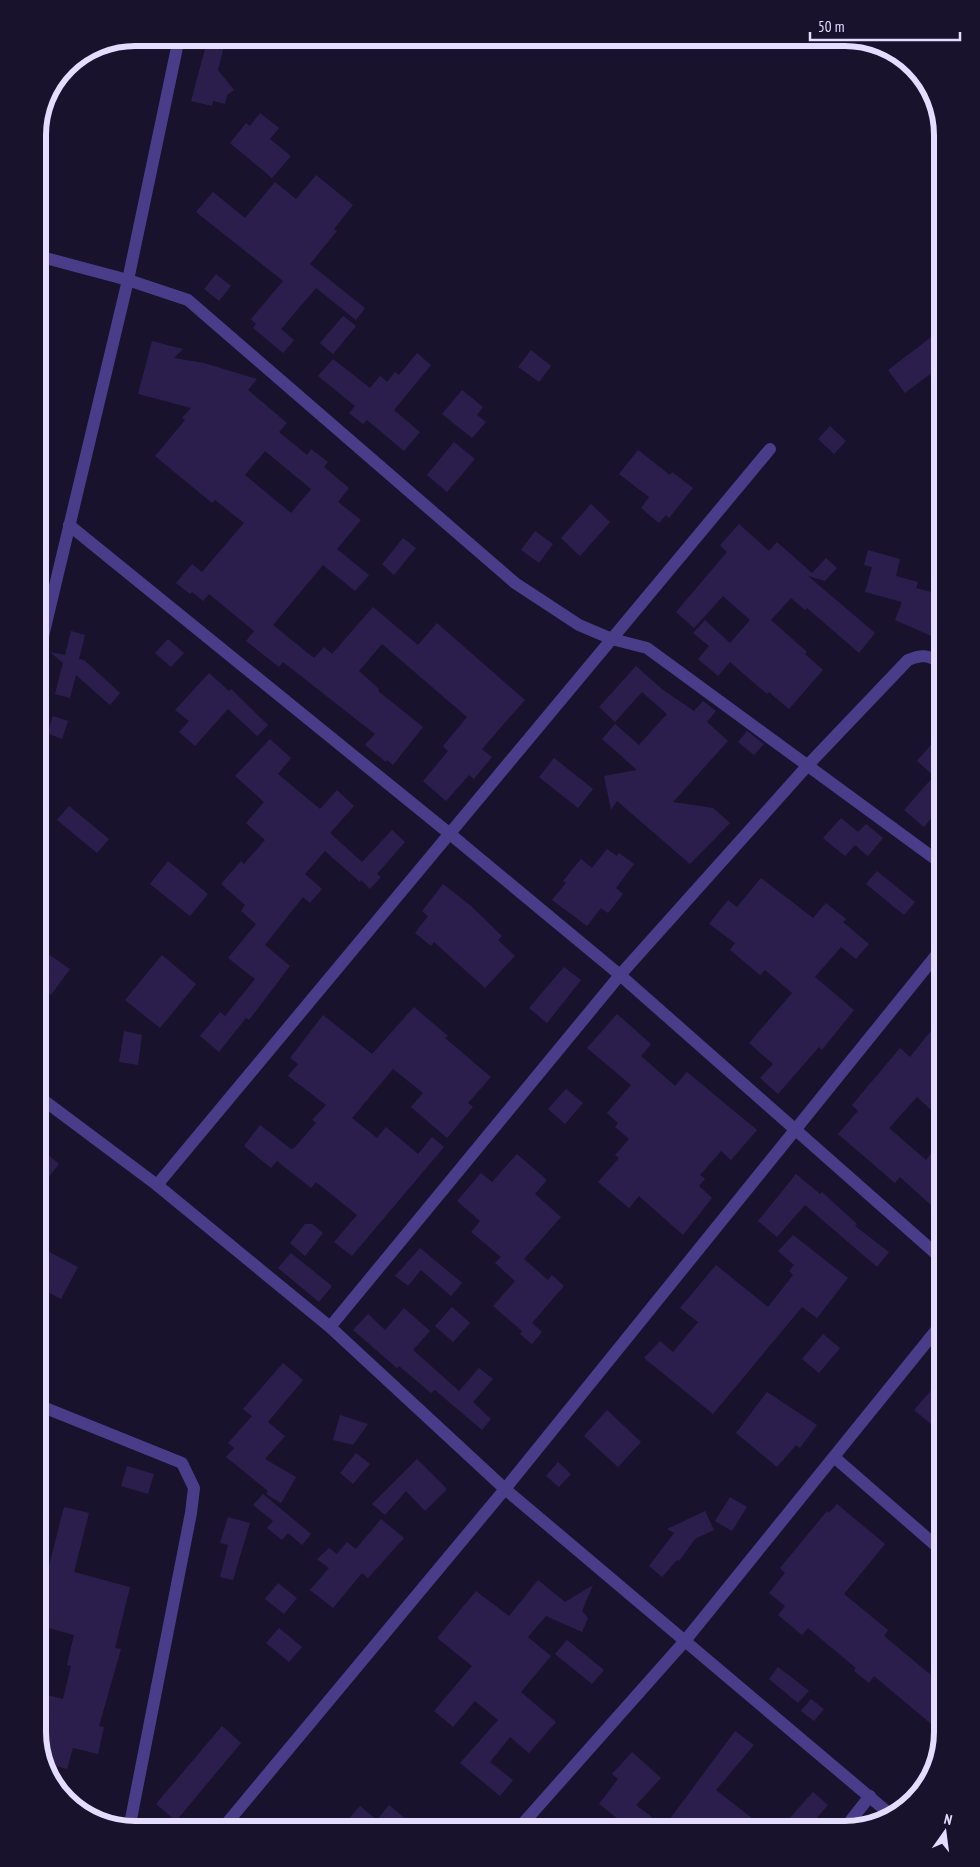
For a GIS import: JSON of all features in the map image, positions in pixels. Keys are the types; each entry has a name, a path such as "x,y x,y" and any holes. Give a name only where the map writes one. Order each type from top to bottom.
{"street":[{"path":"46,623 128,280 177,46"},
{"path":"46,258 128,280 188,300 516,583 578,625 612,639 647,648 934,858"},
{"path":"157,1185 770,448"},
{"path":"69,525 450,834 620,975 934,1252"},
{"path":"330,1327 620,975 808,765 908,660 920,655 934,658"},
{"path":"229,1821 505,1489 934,958"},
{"path":"46,1102 157,1185 330,1327 505,1489 684,1642 886,1810"},
{"path":"525,1821 684,1642 934,1333"},
{"path":"46,1408 182,1463 194,1488 191,1513 131,1821"},
{"path":"834,1457 934,1545"},
{"path":"851,1821 870,1796"}],"building":[{"path":"206,46 224,46 218,70 234,90 227,95 225,104 213,101 212,106 191,101"},
{"path":"260,113 279,128 270,139 291,156 272,178 230,143 246,123 250,126"},
{"path":"316,175 353,205 334,229 337,231 310,264 365,308 356,320 316,288 281,329 294,340 283,353 253,328 256,324 251,319 283,281 196,212 213,192 245,218 275,182 296,199"},
{"path":"216,274 231,286 219,301 204,289"},
{"path":"343,316 356,326 333,354 320,343"},
{"path":"934,335 934,371 905,393 888,370"},
{"path":"152,341 183,349 174,358 204,363 257,379 248,390 287,423 279,432 307,455 311,449 328,462 324,467 349,488 338,502 361,520 337,549 369,575 355,591 323,565 273,625 314,658 324,647 332,654 373,607 418,645 437,623 525,700 482,749 492,757 474,779 469,775 446,801 423,781 448,751 443,746 467,717 382,644 359,671 379,689 378,691 423,727 393,765 387,760 386,762 365,745 375,734 283,662 279,667 246,641 254,631 209,594 203,601 176,583 192,564 202,572 244,523 215,500 212,503 155,456 185,420 182,418 191,408 138,394","holes":["265,451 311,489 291,513 245,475"]},
{"path":"531,350 551,366 539,382 518,367"},
{"path":"417,353 431,365 394,410 420,432 404,451 367,420 363,424 349,413 355,406 318,376 333,359 370,388 380,376 387,382 395,372 399,375"},
{"path":"462,390 483,407 477,415 486,422 472,438 442,414"},
{"path":"830,426 846,441 834,454 818,439"},
{"path":"454,442 475,459 447,492 427,475"},
{"path":"638,450 670,475 672,472 693,488 669,518 666,515 659,523 641,508 649,497 619,474"},
{"path":"591,504 610,522 580,556 561,538"},
{"path":"739,524 769,551 777,542 812,573 826,558 837,568 825,581 808,576 875,633 859,653 807,608 805,610 791,598 771,620 807,652 805,654 823,670 789,709 769,692 767,694 730,662 718,676 698,659 709,646 693,633 705,620 730,643 750,620 723,596 694,628 676,612 727,552 720,545"},
{"path":"535,531 553,544 539,563 521,550"},
{"path":"403,538 416,548 394,575 382,564"},
{"path":"868,550 900,559 896,576 918,582 916,588 934,593 934,637 895,620 902,602 865,592 872,567 864,565"},
{"path":"71,631 85,635 79,659 84,660 120,693 110,705 76,675 70,698 55,694 63,663 50,652 65,655"},
{"path":"168,639 184,653 171,667 155,653"},
{"path":"636,666 663,690 694,711 703,701 716,711 707,722 728,741 673,802 713,808 730,823 690,864 617,801 611,810 604,776 637,770 602,739 615,724 639,745 667,714 642,692 615,722 599,707"},
{"path":"209,673 229,691 231,689 268,725 257,736 228,709 195,746 179,732 189,721 175,710"},
{"path":"53,716 68,721 62,739 47,733"},
{"path":"747,731 764,744 754,755 738,742"},
{"path":"270,739 291,758 278,774 320,809 337,790 354,806 330,833 362,862 392,830 405,842 377,874 381,877 370,889 325,851 305,874 322,889 310,903 303,897 265,945 290,966 249,1020 246,1018 219,1052 200,1036 220,1012 225,1016 255,979 228,958 256,924 241,911 245,905 221,884 241,861 244,864 265,840 246,823 264,802 235,776"},
{"path":"934,741 934,776 917,761"},
{"path":"554,758 593,789 578,808 539,777"},
{"path":"934,776 934,815 924,827 904,810"},
{"path":"69,806 109,839 97,853 57,820"},
{"path":"841,818 858,832 866,824 883,838 868,856 855,845 845,856 823,838"},
{"path":"607,849 617,856 619,853 634,864 616,888 623,894 608,913 601,908 587,926 552,900 566,883 563,881 581,859 592,868"},
{"path":"168,861 208,894 190,916 150,884"},
{"path":"877,871 915,902 904,915 866,884"},
{"path":"761,878 813,918 826,903 846,919 843,922 869,944 856,959 841,947 815,977 854,1010 822,1050 819,1047 778,1094 760,1078 773,1064 749,1043 792,993 765,970 760,975 730,950 735,943 709,924 728,900 737,907"},
{"path":"443,884 471,906 502,936 498,940 515,956 485,988 434,942 431,946 415,933 428,916 422,911"},
{"path":"46,952 70,969 51,995 46,991"},
{"path":"162,955 196,984 160,1028 125,1000"},
{"path":"564,967 581,980 547,1023 529,1008"},
{"path":"414,1007 448,1036 445,1038 491,1077 468,1103 473,1107 447,1138 411,1107 423,1093 393,1069 352,1118 377,1138 386,1127 418,1154 432,1137 444,1147 352,1256 334,1242 357,1215 316,1182 311,1188 277,1161 271,1168 244,1146 260,1125 291,1149 316,1123 312,1120 326,1105 288,1076 298,1064 290,1058 323,1015 372,1054"},
{"path":"617,1014 651,1044 641,1056 675,1086 687,1072 757,1130 731,1160 721,1151 700,1175 705,1179 699,1186 712,1198 683,1235 639,1196 629,1208 598,1182 619,1158 615,1155 629,1139 615,1127 618,1123 607,1113 631,1085 587,1048"},
{"path":"934,1027 934,1113 917,1097 889,1128 926,1160 932,1152 934,1154 934,1208 900,1177 895,1183 838,1134 858,1111 852,1105 900,1048 910,1057"},
{"path":"124,1031 142,1035 138,1065 119,1062"},
{"path":"566,1089 583,1103 565,1124 548,1109"},
{"path":"47,1154 59,1164 46,1180"},
{"path":"517,1154 547,1180 535,1194 561,1217 524,1259 548,1280 552,1275 564,1286 532,1323 542,1332 532,1344 520,1334 522,1331 493,1306 515,1281 495,1263 501,1257 471,1232 480,1221 457,1201 481,1173 492,1182"},
{"path":"796,1174 820,1194 822,1192 857,1224 855,1226 889,1252 877,1267 805,1205 777,1237 758,1221"},
{"path":"305,1224 312,1224 323,1233 305,1256 290,1243"},
{"path":"793,1235 848,1278 817,1318 802,1307 713,1414 644,1358 660,1341 673,1352 698,1322 680,1308 716,1265 768,1307 793,1275 789,1271 794,1265 778,1251"},
{"path":"420,1248 462,1283 451,1296 421,1270 408,1286 395,1276"},
{"path":"46,1250 78,1267 61,1299 46,1291"},
{"path":"291,1253 332,1286 319,1302 278,1268"},
{"path":"452,1307 470,1323 453,1342 435,1326"},
{"path":"404,1308 430,1331 413,1350 459,1391 479,1368 493,1379 473,1402 491,1419 482,1430 435,1390 431,1393 399,1366 397,1368 353,1330 368,1314 385,1330"},
{"path":"823,1334 840,1348 819,1373 802,1359"},
{"path":"283,1363 303,1380 268,1422 285,1436 265,1459 296,1477 281,1503 266,1494 268,1491 226,1457 234,1448 228,1443 252,1416 243,1409"},
{"path":"934,1387 934,1426 914,1410"},
{"path":"767,1392 817,1425 800,1448 796,1445 777,1467 736,1433"},
{"path":"607,1410 641,1442 618,1467 584,1436"},
{"path":"340,1415 368,1424 353,1445 333,1440"},
{"path":"356,1453 370,1464 353,1484 340,1473"},
{"path":"417,1459 447,1489 425,1511 406,1491 385,1515 372,1504"},
{"path":"558,1462 571,1474 559,1487 546,1476"},
{"path":"127,1466 154,1474 148,1494 121,1486"},
{"path":"263,1494 311,1534 302,1545 288,1533 282,1540 267,1528 273,1521 253,1505"},
{"path":"730,1497 747,1507 732,1531 715,1521"},
{"path":"837,1504 885,1544 844,1594 888,1630 884,1636 931,1675 934,1671 934,1726 874,1676 869,1683 854,1671 856,1668 808,1628 802,1635 778,1615 785,1606 769,1593 785,1573 780,1568 827,1511 829,1513"},
{"path":"64,1507 89,1513 74,1572 130,1587 115,1648 121,1649 99,1726 104,1727 98,1754 73,1748 67,1769 53,1765 51,1761 46,1738 46,1695 63,1699 71,1666 67,1665 74,1635 46,1627 46,1565 49,1566"},
{"path":"705,1511 714,1530 695,1539 679,1561 677,1560 662,1577 649,1566 674,1533 667,1529"},
{"path":"228,1517 250,1523 233,1580 220,1577 228,1545 220,1543"},
{"path":"381,1519 404,1538 368,1578 362,1573 333,1608 310,1590 329,1568 317,1559 329,1548 337,1554 347,1542 356,1549"},
{"path":"538,1580 565,1602 593,1585 582,1611 588,1618 582,1632 546,1616 528,1637 551,1656 521,1692 556,1722 529,1753 510,1737 490,1762 513,1780 500,1796 460,1763 498,1720 475,1701 453,1727 434,1711 472,1666 437,1638 476,1591 509,1616"},
{"path":"278,1583 297,1598 284,1614 265,1599"},
{"path":"279,1628 302,1647 289,1662 266,1643"},
{"path":"567,1640 604,1670 592,1684 555,1654"},
{"path":"778,1667 809,1691 798,1703 769,1679"},
{"path":"811,1699 824,1709 814,1721 801,1711"},
{"path":"222,1726 241,1743 176,1821 156,1804"},
{"path":"735,1731 754,1745 716,1790 756,1821 668,1821"},
{"path":"632,1752 661,1778 636,1805 653,1818 651,1821 621,1821 599,1804 618,1779 612,1774"},
{"path":"813,1792 828,1805 814,1821 787,1821"},
{"path":"389,1805 407,1820 347,1821 360,1806 377,1820"}]}
